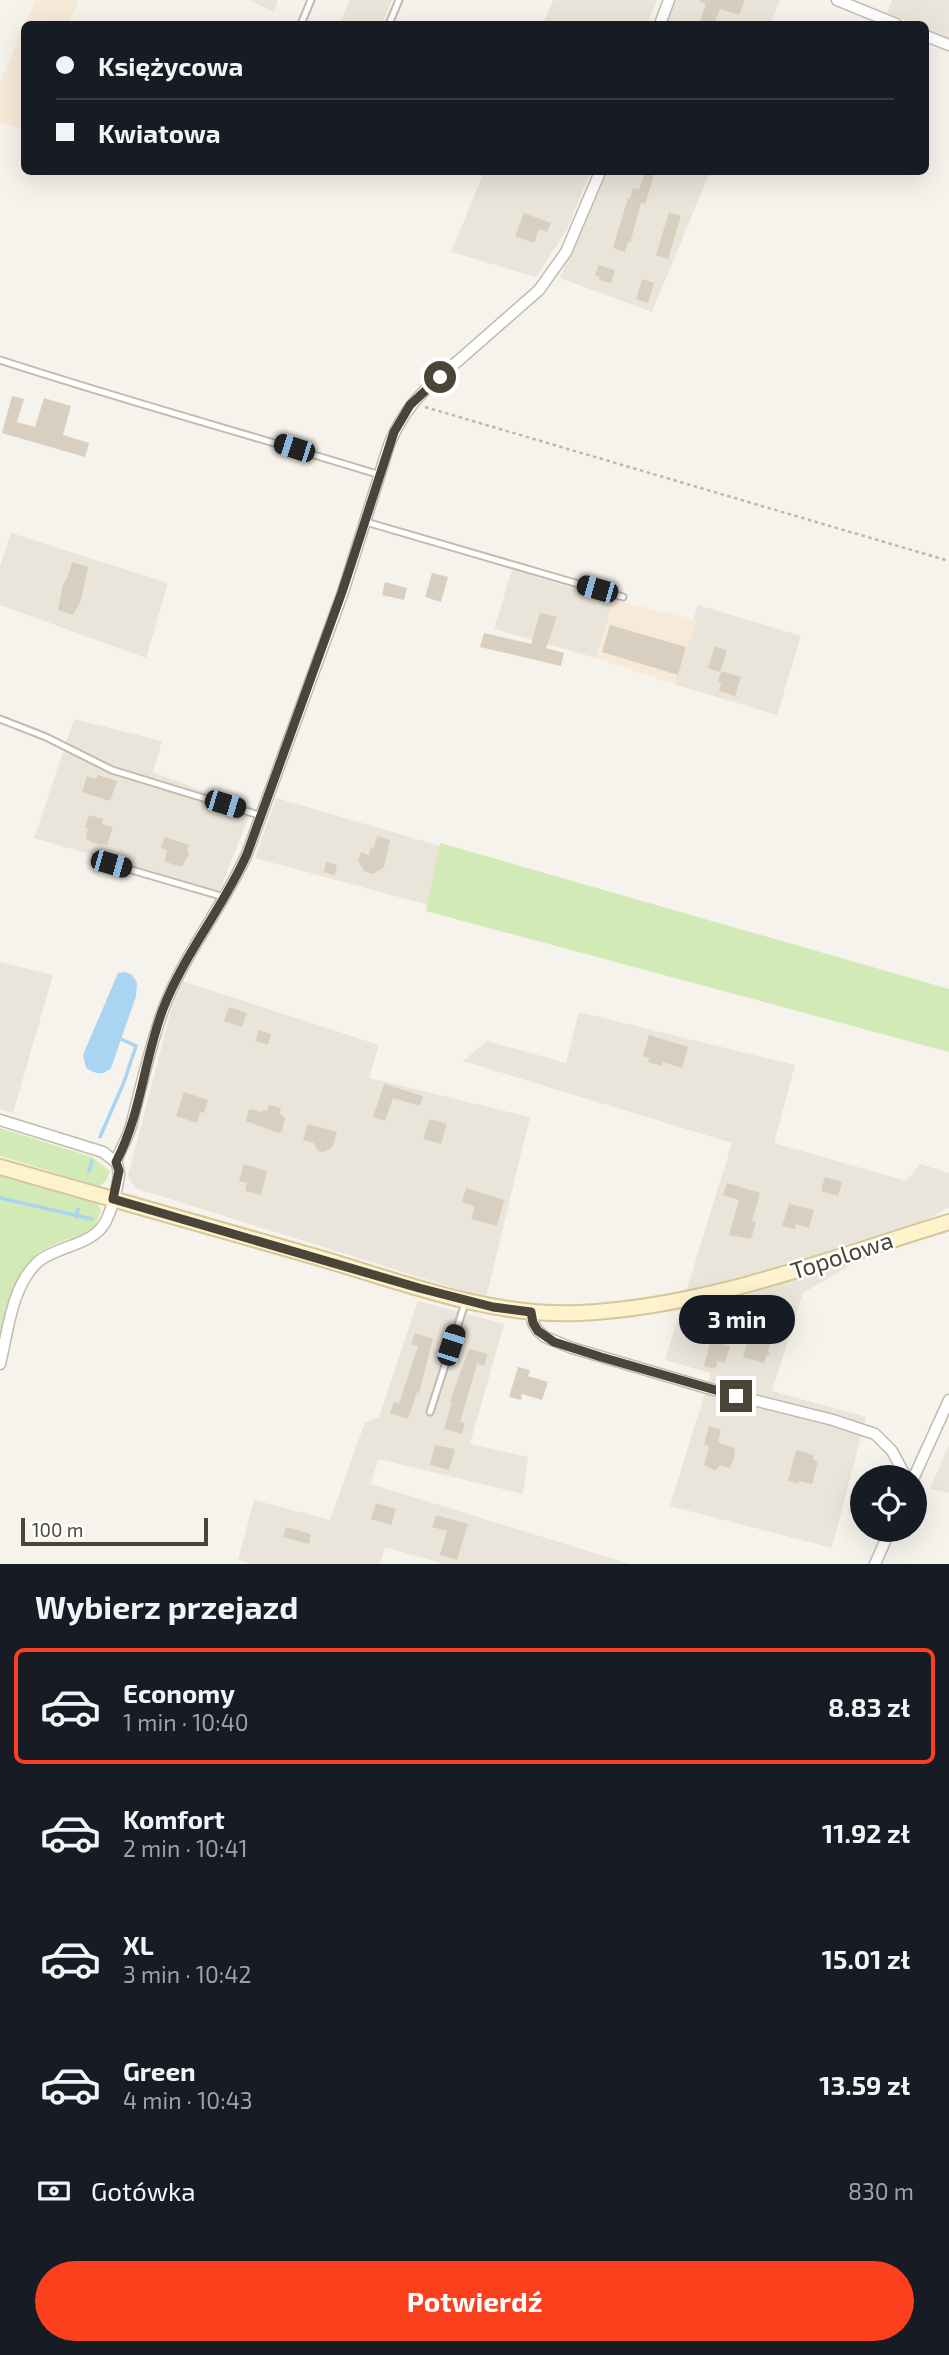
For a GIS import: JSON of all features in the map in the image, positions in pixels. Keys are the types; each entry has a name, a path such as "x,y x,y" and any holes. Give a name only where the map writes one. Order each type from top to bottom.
{"street":[{"path":"661,21 670,0"},
{"path":"838,0 889,21"},
{"path":"929,37 949,45"},
{"path":"116,1162 131,1128 145,1069 166,1002 197,941 240,870 262,816 366,522 394,432 414,401 519,309 548,279 572,240 599,175"},
{"path":"0,1120 103,1152 116,1162 119,1171 107,1218 99,1231 42,1259 26,1277 17,1297 0,1364"},
{"name":"Topolowa","path":"0,1167 466,1300 531,1312 604,1311 702,1297 949,1222"},
{"path":"531,1312 538,1331 554,1342 714,1390 833,1420 874,1434 892,1451 900,1465"},
{"path":"919,1465 949,1400"},
{"path":"874,1564 884,1542"}],"lane":[{"path":"302,21 311,0"},
{"path":"389,21 399,0"},
{"path":"0,360 137,404 272,441 380,475"},
{"path":"366,522 623,597"},
{"path":"0,719 46,737 112,770 262,816"},
{"path":"111,864 224,897"},
{"path":"430,1412 466,1300"}],"path":[{"path":"414,401 448,415 949,561"}],"shaded area":[{"path":"36,0 79,0 69,21 26,21"},
{"path":"249,0 278,0 274,12"},
{"path":"350,0 392,0 383,21 341,21"},
{"path":"553,0 657,0 648,21 544,21"},
{"path":"676,0 780,0 771,21 667,21"},
{"path":"892,0 949,0 949,38 929,30 929,21 907,21 887,13"},
{"path":"21,33 21,128 0,123 0,83"},
{"path":"483,175 589,175 568,228 536,277 451,252"},
{"path":"604,175 709,175 652,312 560,278"},
{"path":"11,533 168,583 146,658 0,605 0,567"},
{"path":"512,570 614,600 596,658 494,629"},
{"path":"614,600 697,620 674,684 596,658"},
{"path":"698,605 801,636 777,715 674,684"},
{"path":"74,719 162,741 153,772 240,805 253,806 219,892 34,838"},
{"path":"276,798 447,848 432,906 255,858"},
{"path":"0,962 53,975 13,1113 0,1109"},
{"path":"179,980 379,1045 369,1078 530,1117 486,1298 135,1188 128,1176"},
{"path":"579,1012 795,1065 774,1143 906,1181 920,1164 949,1173 949,1207 803,1293 772,1391 866,1417 854,1465 850,1465 850,1479 832,1548 670,1506 711,1373 665,1360 732,1143 463,1061 487,1041 566,1063"},
{"path":"418,1301 504,1324 470,1444 528,1457 523,1494 378,1459 371,1484 630,1564 444,1564 385,1547 380,1564 251,1564 238,1560 254,1500 330,1520 365,1422 379,1417"},
{"path":"949,1445 949,1493 930,1489"}],"green space":[{"path":"440,843 949,989 949,1052 426,911"},
{"path":"0,1128 92,1157 110,1171 106,1181 99,1186 0,1156"},
{"path":"0,1174 92,1200 98,1203 101,1211 95,1227 40,1252 23,1269 12,1292 0,1341"}],"water":[{"path":"118,973 131,974 137,982 136,996 111,1068 96,1073 86,1068 83,1055"}],"building":[{"path":"745,0 739,15 720,9 715,21 700,21 706,4 699,2"},
{"path":"644,175 654,175 645,204 641,203 625,252 613,248 628,198 630,199 633,188 639,190"},
{"path":"669,212 681,216 668,259 656,255"},
{"path":"524,213 551,223 547,232 539,229 534,243 515,236"},
{"path":"598,265 615,270 611,283 595,276"},
{"path":"642,279 654,283 648,303 636,299"},
{"path":"12,396 24,399 17,422 35,427 44,398 71,406 63,435 89,443 85,457 2,433"},
{"path":"72,562 88,567 81,600 73,615 58,610 63,584"},
{"path":"432,573 448,577 441,602 425,597"},
{"path":"385,582 407,588 404,600 382,595"},
{"path":"540,613 557,617 546,648 564,653 561,666 480,647 484,633 531,644"},
{"path":"610,625 686,647 678,675 602,652"},
{"path":"715,646 727,650 720,672 708,668"},
{"path":"721,671 741,677 735,696 719,691"},
{"path":"98,775 117,781 110,801 82,792 87,776 96,779"},
{"path":"89,815 103,819 102,824 113,827 107,845 86,839 88,828 85,827"},
{"path":"377,836 390,840 384,867 373,874 364,871 358,861 361,852 369,855"},
{"path":"165,837 189,845 189,854 182,867 165,862 167,850 161,848"},
{"path":"326,862 337,865 335,875 324,872"},
{"path":"229,1007 247,1013 242,1027 224,1021"},
{"path":"259,1030 271,1034 268,1045 255,1041"},
{"path":"649,1035 688,1047 682,1068 663,1062 661,1066 648,1062 649,1058 643,1056"},
{"path":"384,1084 423,1096 420,1106 393,1098 385,1121 373,1117"},
{"path":"184,1092 208,1100 197,1123 176,1116"},
{"path":"269,1105 281,1108 280,1114 285,1118 279,1133 246,1121 249,1109 267,1111"},
{"path":"430,1119 447,1124 441,1144 423,1139"},
{"path":"308,1124 337,1132 332,1148 318,1151 314,1143 303,1140"},
{"path":"244,1164 267,1171 261,1195 245,1191 247,1183 239,1181"},
{"path":"825,1177 842,1182 838,1196 821,1191"},
{"path":"727,1183 760,1193 752,1221 756,1222 751,1239 729,1235 739,1200 723,1195"},
{"path":"466,1188 504,1200 497,1226 471,1219 475,1207 462,1202"},
{"path":"789,1204 814,1210 809,1228 796,1224 795,1229 782,1226"},
{"path":"752,1327 765,1331 762,1339 771,1342 768,1350 770,1354 766,1356 764,1363 743,1357"},
{"path":"415,1333 433,1339 419,1393 417,1392 408,1419 390,1413 394,1402 399,1404 418,1346 411,1344"},
{"path":"712,1336 723,1338 725,1345 730,1346 725,1363 718,1361 715,1369 704,1366"},
{"path":"469,1349 488,1354 484,1366 477,1364 460,1422 465,1423 462,1434 444,1429 452,1402 450,1401"},
{"path":"518,1367 530,1370 528,1376 548,1382 542,1400 522,1394 521,1400 509,1397"},
{"path":"709,1426 721,1430 718,1441 721,1444 735,1448 734,1460 729,1468 720,1465 715,1471 704,1465 709,1446 704,1444"},
{"path":"435,1445 455,1449 449,1470 430,1465"},
{"path":"796,1450 814,1455 813,1460 818,1461 812,1484 788,1481"},
{"path":"376,1503 396,1509 391,1525 371,1519"},
{"path":"436,1515 468,1524 457,1560 440,1555 447,1531 432,1527"},
{"path":"286,1527 311,1534 309,1544 283,1537"}],"waterway":[{"path":"100,1137 136,1046 121,1039"},
{"path":"89,1171 92,1161"},
{"path":"0,1198 92,1219"},
{"path":"76,1217 78,1209"}],"route":[{"path":"440,377 410,405 394,432 342,592 247,854 197,941 162,1011 131,1128 116,1162 119,1171 113,1199 419,1288 493,1307 531,1312 538,1331 554,1342 736,1396"}]}
